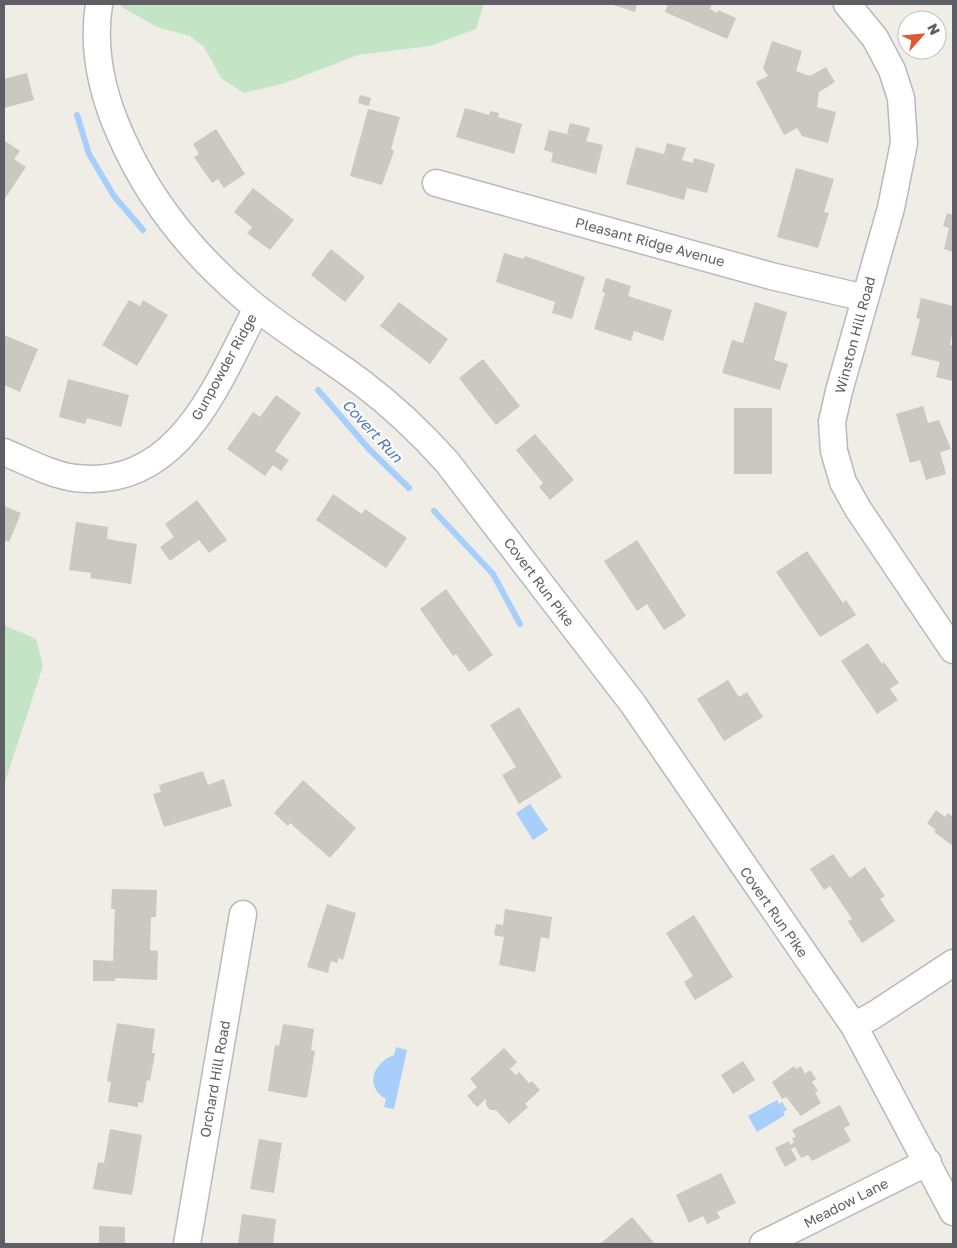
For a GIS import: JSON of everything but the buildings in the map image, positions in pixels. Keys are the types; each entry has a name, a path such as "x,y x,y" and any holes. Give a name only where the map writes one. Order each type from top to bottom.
{"street":[{"name":"Covert Run Pike","path":"99,4 96,24 100,72 108,104 131,159 170,221 195,250 257,308 373,392 414,425 448,462 633,704 854,1026 953,1212"},
{"name":"Winston Hill Road","path":"847,4 864,22 888,61 902,98 904,143 898,175 832,422 832,440 836,463 843,482 858,509 953,650"},
{"name":"Pleasant Ridge Avenue","path":"436,183 771,276 865,298"},
{"name":"Gunpowder Ridge","path":"4,452 46,470 74,478 102,478 128,473 152,463 194,424 257,308"},
{"name":"Orchard Hill Road","path":"187,1244 243,914"},
{"path":"854,1026 874,1016 953,963"},
{"name":"Meadow Lane","path":"763,1244 928,1162"}],"green space":[{"path":"121,4 482,4 483,6 476,29 430,46 358,55 285,83 244,93 222,79 203,46 190,36 157,27 122,7"},
{"path":"4,625 36,639 43,666 4,785"}],"water":[{"path":"530,804 548,830 533,840 516,813"},
{"path":"396,1047 407,1050 394,1109 384,1107 386,1099 379,1094 373,1081 376,1069 381,1063 394,1055"},
{"path":"777,1100 779,1104 782,1102 787,1110 783,1112 785,1115 757,1132 748,1116"}],"waterway":[{"name":"Covert Run","path":"77,115 89,154 114,196 143,230"},
{"name":"Covert Run","path":"318,390 368,448 409,488"},
{"name":"Covert Run","path":"434,511 493,574 520,624"}]}
